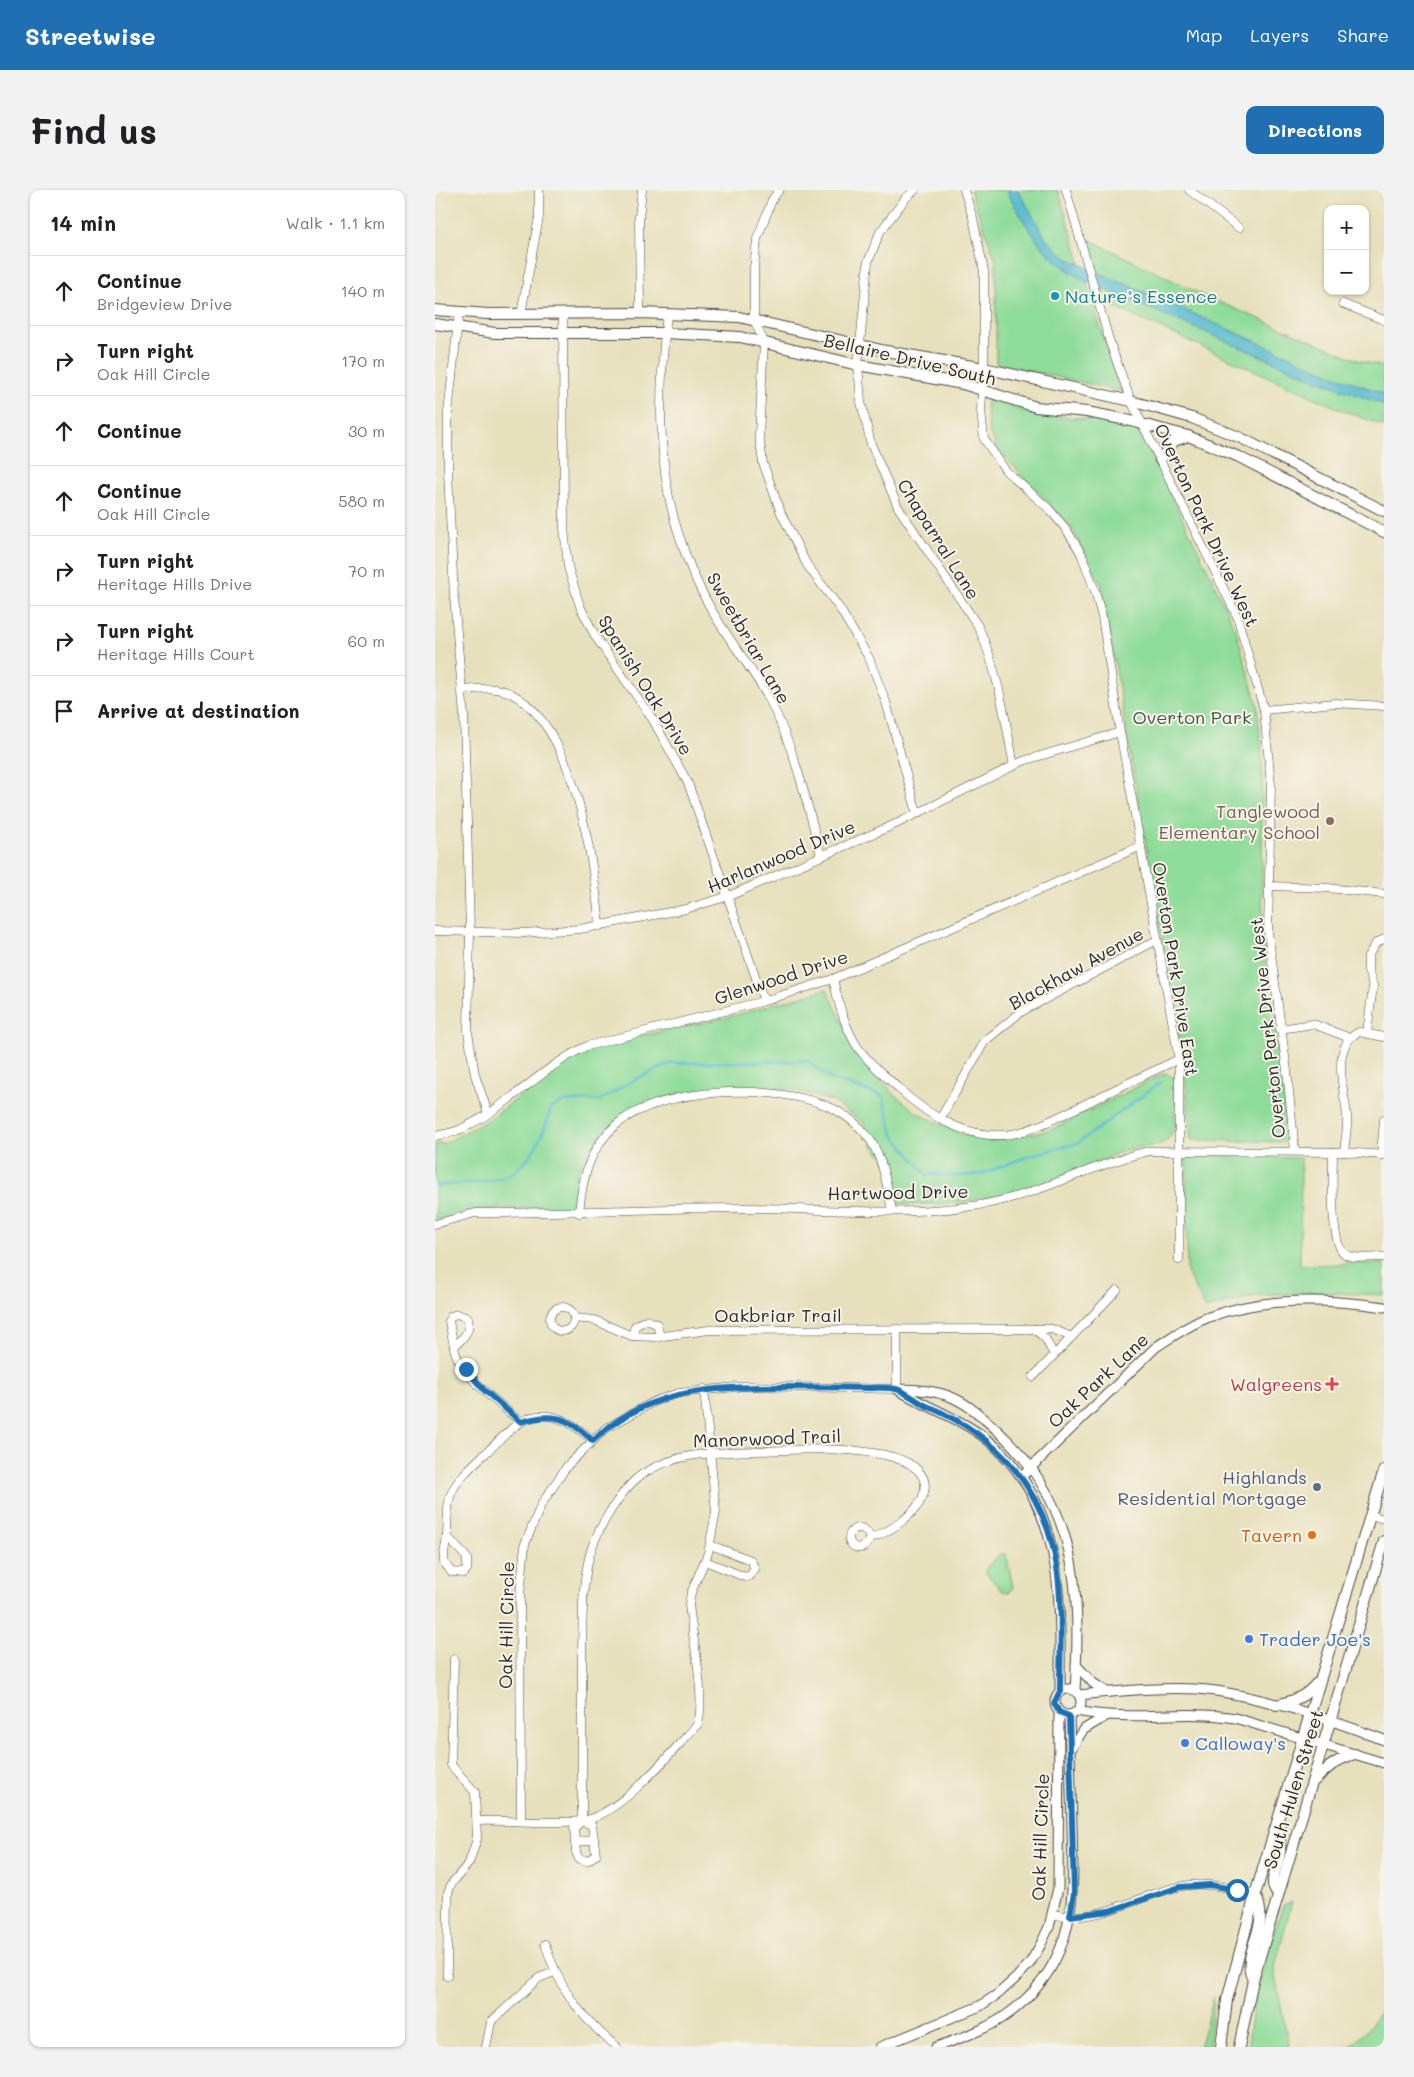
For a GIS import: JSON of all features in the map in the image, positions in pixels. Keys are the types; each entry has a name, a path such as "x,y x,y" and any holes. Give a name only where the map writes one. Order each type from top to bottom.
{"main road":[{"name":"Bellaire Drive South","path":"435,310 459,313 714,315 754,320 860,345 984,368 1131,401 1208,424 1285,460 1384,511"},
{"name":"Bellaire Drive South","path":"435,324 457,329 495,333 665,333 717,335 764,342 858,365 983,389 1036,407 1087,412 1142,423 1188,436 1239,457 1384,532"},
{"path":"1160,460 1174,441 1188,436"},
{"path":"1276,475 1285,460"},
{"name":"South Hulen Street","path":"1221,2047 1227,2000 1255,1895 1384,1470"},
{"name":"South Hulen Street","path":"1239,2047 1253,1980 1384,1541"},
{"path":"1276,1705 1294,1702 1307,1694 1320,1679"},
{"path":"1313,1782 1330,1764 1343,1757 1355,1754"},
{"path":"1279,1896 1274,1890 1272,1882 1280,1851 1282,1806"},
{"path":"1253,1980 1249,1972 1249,1959 1261,1912 1255,1895"}],"street":[{"path":"521,314 539,217 539,190"},
{"path":"639,313 639,217 643,190"},
{"path":"779,190 772,200 757,239 754,268 754,320 764,342 759,435 763,463 781,513 807,565 840,610 869,658 886,702 917,813"},
{"name":"Chaparral Lane","path":"915,190 891,217 870,255 865,276 858,382 871,444 887,486 898,507 978,626 985,641 1000,691 1014,766"},
{"name":"Overton Park Drive East","path":"964,190 973,218 984,271 984,368 981,417 984,439 989,449 1016,481 1049,509 1066,529 1081,554 1095,591 1102,617 1120,732 1179,1059 1179,1260"},
{"name":"Overton Park Drive West","path":"1066,190 1093,288 1131,401 1237,616 1264,710 1271,785 1268,932 1287,1071 1295,1151"},
{"path":"1189,190 1239,228"},
{"path":"1343,304 1384,320"},
{"path":"459,313 449,404 447,472 461,690 470,931 468,1032 475,1075 488,1113"},
{"name":"Spanish Oak Drive","path":"563,314 564,528 568,566 580,606 595,636 647,712 688,783 729,896 764,1001"},
{"name":"Sweetbriar Lane","path":"667,314 663,426 665,468 677,530 687,559 711,609 778,717 798,772 821,856"},
{"path":"461,690 493,688 509,693 525,702 538,714 549,731 570,774 589,841 600,926"},
{"path":"1264,710 1310,704 1384,706"},
{"name":"Harlanwood Drive","path":"435,931 524,933 600,926 652,917 729,896 917,813 1014,766 1120,732"},
{"name":"Glenwood Drive","path":"435,1136 461,1130 572,1053 587,1046 764,1001 833,978 1141,846"},
{"path":"1269,886 1328,888 1384,894"},
{"name":"Blackhaw Avenue","path":"940,1118 985,1041 1003,1026 1021,1012 1157,940"},
{"path":"1367,1033 1373,986 1368,970 1368,956 1376,943 1384,940"},
{"path":"833,978 846,1024 857,1047 906,1096 940,1118 965,1130 981,1134 997,1135 1023,1131 1179,1059"},
{"path":"1280,1029 1313,1024 1350,1038"},
{"path":"1344,1152 1347,1117 1341,1069 1347,1046 1350,1038 1359,1032 1384,1037"},
{"path":"579,1213 581,1183 597,1146 616,1125 629,1115 655,1103 689,1096 737,1093 791,1097 819,1103 845,1115 864,1133 874,1147 882,1166 892,1210"},
{"path":"1383,1155 1384,1120"},
{"name":"Hartwood Drive","path":"435,1224 475,1213 579,1213 743,1208 943,1209 998,1202 1045,1189 1128,1156 1149,1151 1179,1149 1344,1152 1383,1155"},
{"path":"1333,1152 1335,1231 1338,1244 1343,1253 1349,1256 1384,1257"},
{"path":"1033,1377 1117,1290"},
{"name":"Oak Park Lane","path":"1021,1477 1155,1347 1181,1330 1209,1317 1251,1307 1286,1303 1317,1302 1384,1307"},
{"name":"Oakbriar Trail","path":"574,1318 594,1320 632,1336 659,1337 709,1330 1052,1329 1072,1337"},
{"path":"632,1336 635,1326 645,1320 657,1324 659,1337"},
{"path":"897,1329 897,1389 919,1403 968,1426 998,1448 1021,1477 1046,1527 1057,1566 1059,1587 1060,1691 1054,1703 1059,1712 1106,1716 1215,1715 1303,1737 1384,1764"},
{"path":"1034,1329 1045,1338 1054,1355"},
{"path":"454,1347 459,1360 476,1382 521,1422"},
{"name":"Oak Hill Circle","path":"521,1820 520,1595 525,1544 541,1505 567,1466 587,1445 605,1430 655,1401 679,1393 745,1386 929,1389 955,1398 974,1409 1032,1467 1055,1506 1065,1530 1075,1586 1077,1693"},
{"path":"582,1821 615,1807 698,1724 700,1714 699,1687 689,1604 691,1593 710,1545 716,1512 704,1389"},
{"path":"447,1536 467,1558 467,1569 464,1572 451,1572 444,1562 449,1502 453,1490 481,1456 521,1422 539,1416 560,1418 569,1422 593,1441"},
{"name":"Manorwood Trail","path":"575,1843 574,1826 582,1821 583,1591 591,1552 606,1517 643,1474 674,1458 711,1453 842,1448 905,1460 920,1471 925,1486 922,1500 889,1532 869,1538"},
{"path":"1370,1515 1384,1519"},
{"path":"705,1561 745,1577 753,1573 755,1569 751,1560 710,1545"},
{"path":"447,1976 448,1892 452,1883 472,1857 477,1839 475,1792 451,1765 454,1659"},
{"path":"1076,1665 1093,1683 1107,1692"},
{"path":"1060,1691 1070,1689 1077,1693 1216,1691 1310,1713 1384,1740"},
{"path":"1073,1714 1081,1703 1077,1693"},
{"name":"Oak Hill Circle","path":"880,2047 980,2006 998,1994 1030,1963 1041,1944 1052,1914 1058,1888 1059,1712"},
{"name":"Oak Hill Circle","path":"935,2047 974,2033 996,2022 1017,2008 1029,1996 1053,1964 1067,1932 1074,1893 1071,1750 1073,1714"},
{"path":"1071,1750 1083,1730 1106,1716"},
{"path":"1366,1758 1384,1759"},
{"path":"477,1820 582,1821 592,1825 594,1839 596,1855 587,1861 577,1857 575,1843 594,1839"},
{"path":"1052,1914 1070,1916 1109,1911 1191,1885 1210,1885 1255,1895"},
{"path":"545,1944 554,1972 574,2003 600,2033 617,2047"},
{"path":"486,2047 491,2022 535,1982 554,1972"}],"green space":[{"path":"970,190 1058,190 1120,391 996,363 996,260"},
{"path":"1084,237 1209,298 1358,360 1384,367 1384,426 1344,411 1105,303"},
{"name":"Overton Park","path":"995,399 1022,410 1044,415 1088,419 1138,428 1211,576 1237,634 1257,704 1262,755 1262,892 1265,967 1284,1089 1286,1142 1191,1140 1185,1072 1101,583 1071,527 998,450 989,431 986,404 989,400"},
{"path":"827,989 856,1053 892,1092 917,1113 961,1134 990,1141 1050,1130 1165,1073 1175,1078 1175,1109 1172,1133 1161,1144 1124,1151 1080,1170 1011,1193 968,1201 894,1204 889,1165 874,1147 863,1122 832,1101 792,1089 725,1087 684,1093 650,1102 622,1116 597,1139 577,1172 574,1206 568,1209 517,1208 484,1210 467,1212 435,1221 435,1144 443,1144 488,1120 588,1047 725,1018"},
{"path":"1186,1155 1301,1158 1300,1265 1384,1263 1384,1295 1310,1292 1255,1296 1206,1309 1187,1273"},
{"path":"1000,1554 1006,1554 1013,1587 1009,1592 1002,1591 986,1573 986,1568"},
{"path":"1292,1902 1274,1970 1289,2047 1248,2047 1253,2011 1266,1958 1283,1905"},
{"path":"1214,1997 1209,2047 1199,2047"},
{"path":"1384,2007 1384,2047 1349,2047 1365,2033"}],"water":[{"path":"1006,190 1018,190 1046,239 1066,258 1326,372 1384,394 1384,405 1314,379 1083,280 1056,261 1037,241"}],"waterway":[{"path":"435,1186 486,1181 512,1173 532,1153 542,1135 551,1108 563,1102 600,1100 634,1080 672,1063 807,1061 831,1079 883,1096 893,1134 926,1174 961,1176 981,1174 1032,1155 1078,1143 1161,1082"}],"place":[{"name":"Nature’s Essence","path":"1055,296"},
{"name":"Tanglewood Elementary School","path":"1330,821"},
{"name":"Walgreens","path":"1332,1384"},
{"name":"Highlands Residential Mortgage","path":"1317,1487"},
{"name":"Tavern","path":"1312,1535"},
{"name":"Trader Joe's","path":"1249,1639"},
{"name":"Calloway's","path":"1185,1743"}],"route":[{"path":"466,1369 484,1390 521,1422 539,1416 560,1418 569,1422 593,1441 605,1430 655,1401 679,1393 745,1386 897,1389 919,1403 944,1413 968,1426 998,1448 1021,1477 1038,1507 1052,1545 1057,1566 1060,1623 1060,1691 1054,1703 1055,1708 1059,1712 1069,1716 1074,1893 1070,1916 1109,1911 1191,1885 1210,1885 1237,1890"}]}
